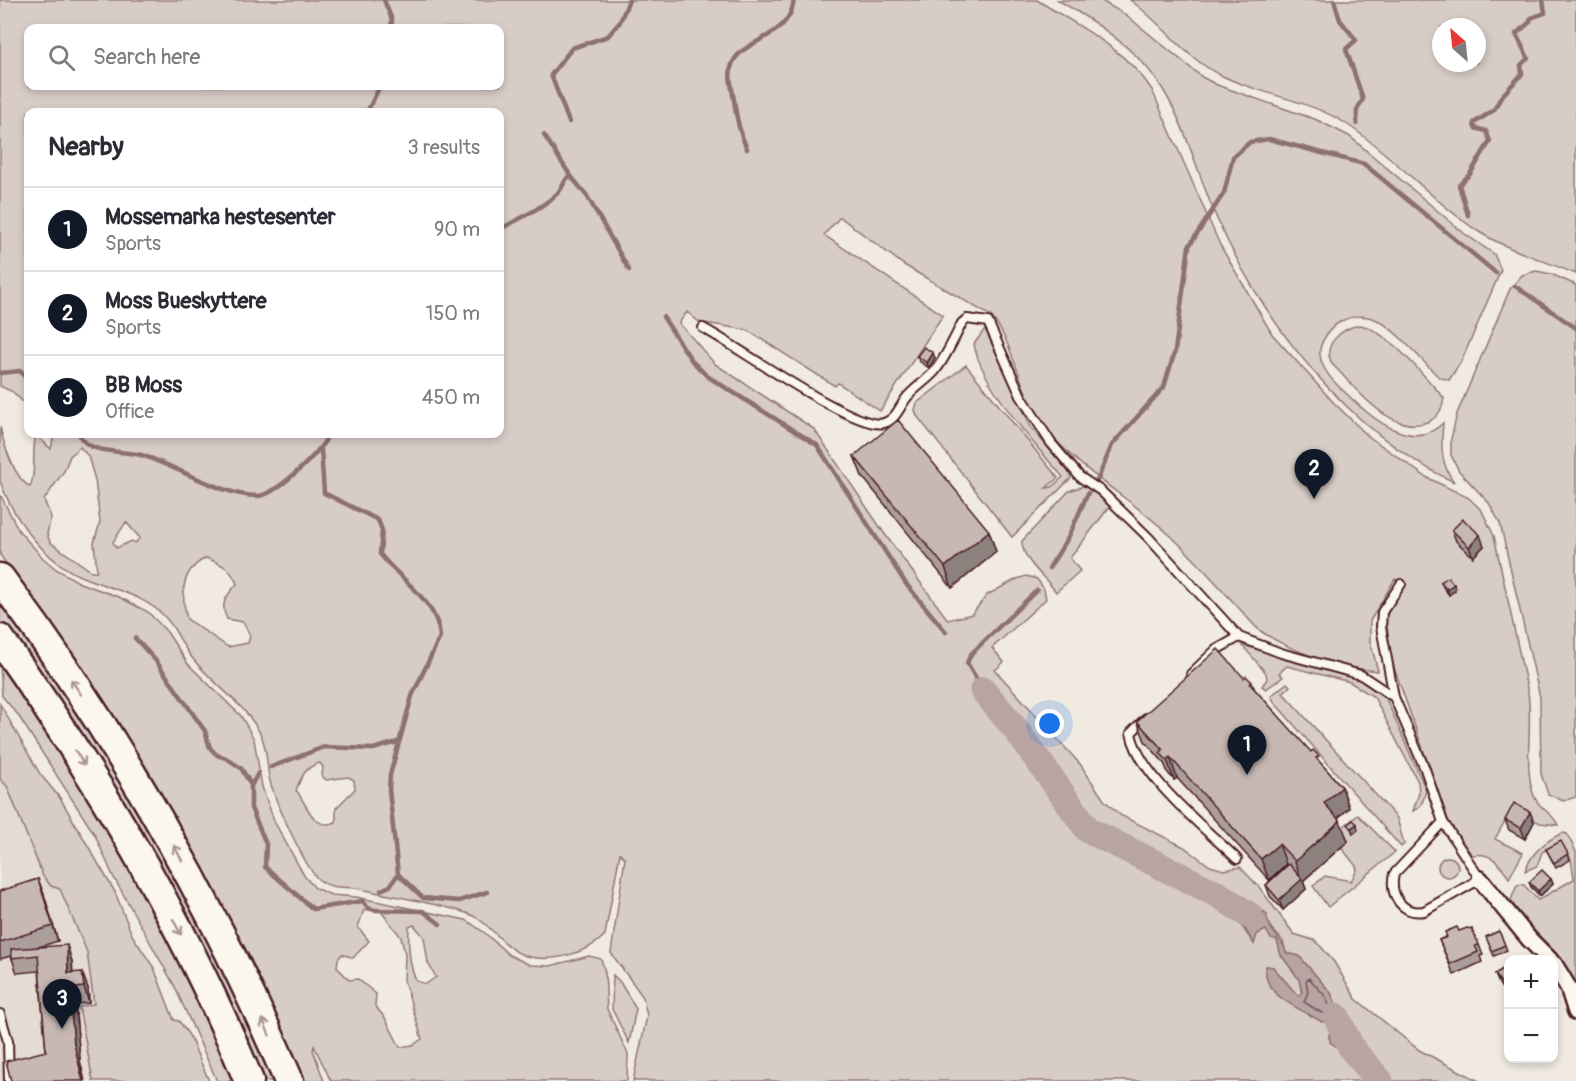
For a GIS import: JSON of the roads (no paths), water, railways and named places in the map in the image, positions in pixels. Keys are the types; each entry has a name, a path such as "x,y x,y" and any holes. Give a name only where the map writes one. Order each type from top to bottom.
{"highway":[{"path":"0,578 116,746 171,838 225,942 289,1081"},
{"path":"0,639 94,781 146,868 197,965 249,1081"}],"street":[{"path":"1480,879 1545,955"},
{"path":"1558,971 1568,987 1576,1012"}],"lane":[{"path":"703,328 733,344 819,401 871,422 884,424 895,417 907,396 933,373 962,323 967,319 988,322 1021,396 1051,443 1080,477 1101,491 1148,537 1239,637 1281,653 1361,675 1394,697"},
{"path":"1401,584 1382,612 1381,627 1394,697 1425,769 1443,822 1480,879 1424,911 1415,913 1403,909 1394,892 1394,874 1443,822"},
{"path":"1186,679 1216,650 1239,637"},
{"path":"1155,708 1131,733 1133,747 1146,769 1237,859"},
{"path":"0,1014 8,1041 9,1081"}],"water":[{"path":"1222,893 1267,914 1269,925 1286,953 1299,956 1331,993 1339,1013 1359,1037 1357,1047 1342,1051 1330,1042 1329,1034 1335,1027 1334,1018 1322,1022 1276,994 1266,977 1266,966 1273,967 1298,996 1302,992 1299,979 1281,955 1277,940 1271,939 1266,930 1257,934 1254,944 1239,919 1219,895"}],"waterway":[{"path":"384,0 392,24"},
{"path":"569,122 551,75 572,48 608,36 620,22 629,0"},
{"path":"747,149 736,113 730,77 732,64 746,48 784,23 794,0"},
{"path":"1334,0 1340,20 1356,40 1346,49 1363,99 1357,110 1357,124"},
{"path":"1468,215 1459,185 1470,174 1490,141 1486,131 1475,128 1474,123 1494,110 1501,97 1522,74 1521,65 1528,58 1516,34 1530,22 1531,18 1545,13 1543,0"},
{"path":"369,108 378,90"},
{"path":"544,135 570,175"},
{"path":"1097,481 1112,445 1164,387 1175,351 1189,246 1224,193 1233,157 1250,142 1269,139 1364,164 1496,273"},
{"path":"504,227 549,201 570,175 587,196 629,270"},
{"path":"1515,286 1576,328"},
{"path":"663,317 692,361 707,376 817,445 906,584 946,632"},
{"path":"0,373 21,371 24,376"},
{"path":"82,438 90,446 98,449 141,455 215,486 245,495 258,496 276,488 298,471 326,438"},
{"path":"321,449 324,493 378,520 382,530 380,554 417,592 433,612 438,624 440,637 412,696 390,775 389,789 398,874 423,898 459,901 487,892"},
{"path":"1049,568 1068,538 1088,493"},
{"path":"983,690 967,663 971,654 1037,590"},
{"path":"135,638 156,661 205,731 210,748 217,755 241,768 251,785"},
{"path":"983,690 1017,731 1088,830 1219,895 1250,916"},
{"path":"271,767 324,747 373,749 398,742"},
{"path":"258,773 251,786 251,808 266,844 265,867 313,909 363,901 368,908 375,910 423,911 440,924"},
{"path":"381,890 390,886 398,874"},
{"path":"1336,1016 1352,1049 1380,1081"}],"place":[{"name":"Moss Bueskyttere","path":"1314,499"},
{"name":"Mossemarka hestesenter","path":"1247,775"},
{"name":"BB Moss","path":"62,1029"}]}
